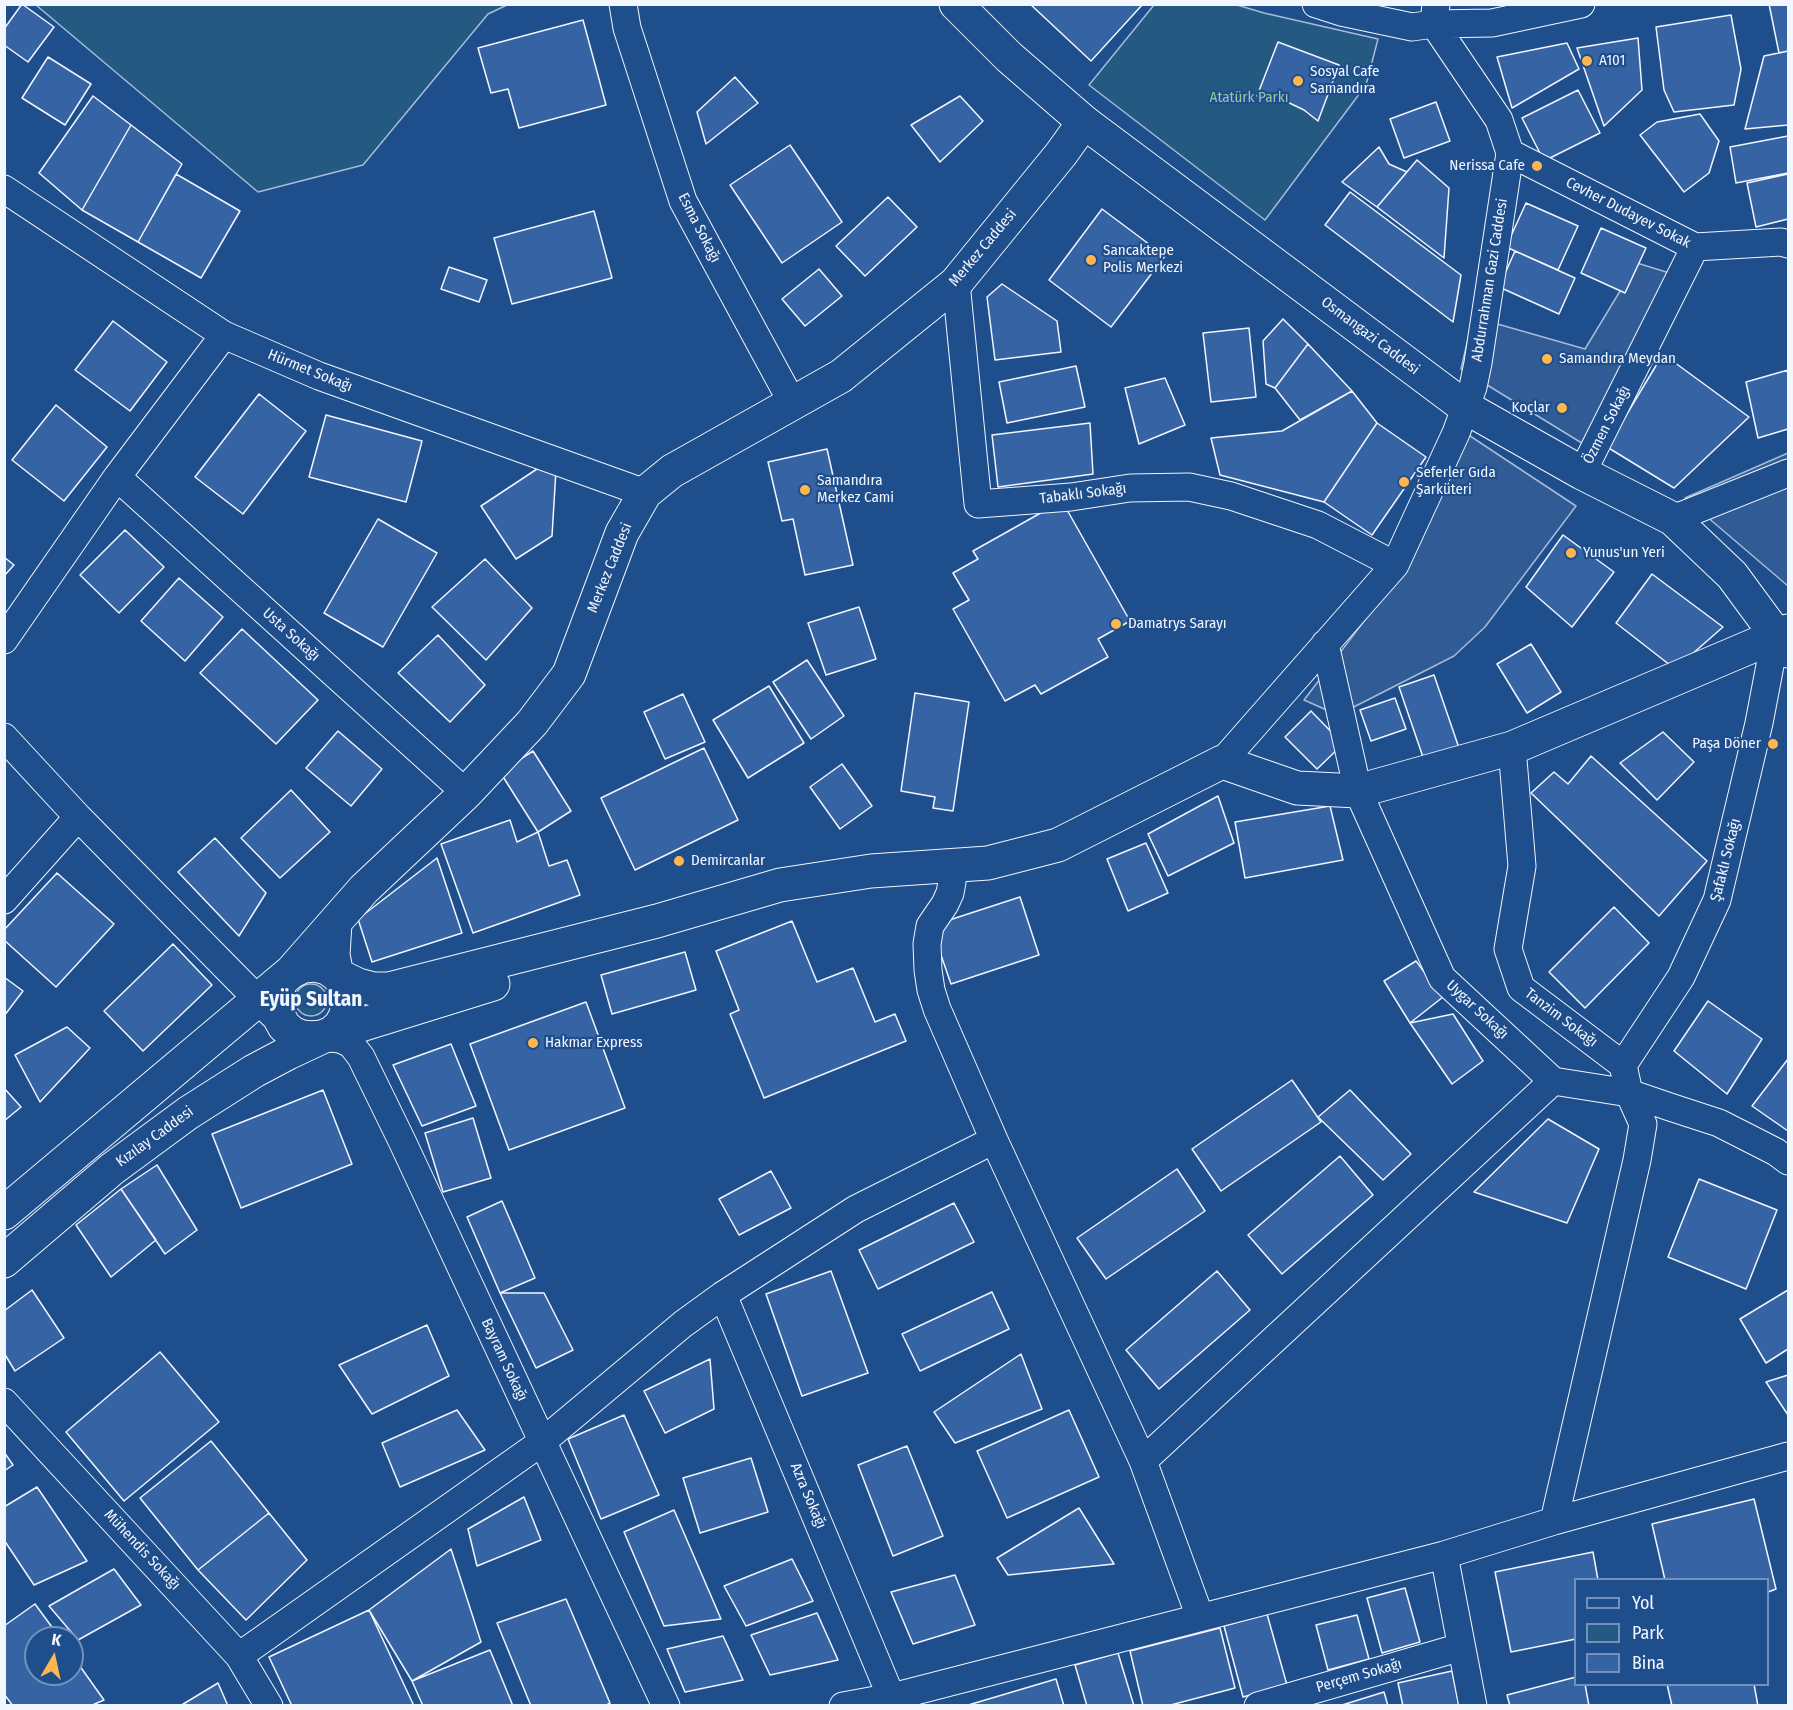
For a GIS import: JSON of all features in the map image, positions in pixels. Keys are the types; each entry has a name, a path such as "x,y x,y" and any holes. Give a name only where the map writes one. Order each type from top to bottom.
{"main road":[{"name":"Osmangazi Caddesi","path":"956,4 1009,57 1084,122 1465,407 1582,473 1673,519 1732,575 1784,638"},
{"name":"Merkez Caddesi","path":"291,972 364,889 466,793 532,723 569,674 622,533 645,493 672,471 841,376 956,283 1061,154 1084,122"},
{"path":"4,1213 291,972 303,966 315,965 327,968 337,975 373,990 389,989 657,921 780,885 871,870 988,863 1058,845 1222,762 1296,788 1358,791 1512,748 1757,644 1784,638"},
{"path":"291,972 282,980 277,991 275,1003 278,1015 284,1026 292,1033 302,1037 322,1037 531,971 657,921"},
{"path":"322,1037 332,1033 339,1026 348,1007 345,985 337,975 333,954 335,923"},
{"name":"Kızılay Caddesi","path":"4,1262 112,1168 188,1113 254,1071 322,1037"}],"street":[{"name":"Esma Sokağı","path":"623,4 627,28 683,201 793,404"},
{"path":"1316,4 1341,12 1412,27 1435,14 1492,23 1581,4"},
{"path":"1435,14 1499,120 1510,153"},
{"name":"Cevher Dudayev Sokak","path":"1510,153 1695,247 1781,242 1788,244"},
{"name":"Abdurrahman Gazi Caddesi","path":"1465,407 1473,387 1478,363 1510,153"},
{"name":"Hürmet Sokağı","path":"4,189 224,335 319,376 645,493"},
{"name":"Özmen Sokağı","path":"1582,473 1695,247"},
{"name":"Tabaklı Sokağı","path":"956,283 978,504 1071,497 1130,488 1189,488 1231,496 1318,525 1395,565"},
{"path":"4,640 117,477 224,335"},
{"path":"1222,762 1395,565 1456,433 1465,407"},
{"path":"1673,519 1788,473"},
{"name":"Usta Sokağı","path":"117,477 466,793"},
{"name":"Şafaklı Sokağı","path":"1623,1065 1681,977 1717,900 1759,723 1784,638"},
{"name":"Uygar Sokağı","path":"1325,644 1358,791 1442,978 1553,1081"},
{"path":"4,737 78,817 284,1026"},
{"name":"Tanzim Sokağı","path":"1512,748 1522,866 1508,949 1521,988 1623,1065"},
{"path":"4,900 78,817"},
{"path":"953,865 950,893 930,926 927,944 931,990 937,1009 994,1140 1143,1461 1200,1617"},
{"path":"230,972 249,981 272,979 291,972"},
{"name":"Bayram Sokağı","path":"322,1037 340,1039 351,1044 361,1057 666,1706"},
{"path":"1554,1521 1637,1160 1643,1124 1629,1093 1623,1065"},
{"path":"1143,1461 1553,1081 1629,1093 1719,1124 1776,1152 1788,1161"},
{"path":"239,1656 542,1442 683,1324 723,1295 856,1209 994,1140"},
{"name":"Azra Sokağı","path":"723,1295 893,1701"},
{"name":"Mühendis Sokağı","path":"4,1402 239,1656 269,1706"},
{"path":"843,1706 893,1701 1200,1617 1444,1555 1554,1521 1788,1456"},
{"path":"1444,1555 1473,1706"},
{"name":"Perçem Sokağı","path":"1258,1706 1461,1647"}],"green space":[{"path":"36,5 507,5 488,14 363,165 258,192"},
{"name":"Atatürk Parkı","path":"1154,5 1237,5 1378,39 1366,85 1265,220 1089,85"},
{"path":"311,984 322,989 327,1000 322,1011 311,1016 300,1011 295,1000 300,989"}],"shaded area":[{"name":"Samandıra Meydan","path":"1637,263 1676,275 1585,445 1461,369 1473,317 1585,349"},
{"path":"1464,432 1576,506 1485,627 1454,656 1338,715 1304,700 1406,566"},
{"path":"1788,453 1788,586 1685,498"}],"building":[{"path":"22,4 54,27 28,62 4,45 4,29"},
{"path":"1030,4 1143,4 1091,61"},
{"path":"1769,4 1788,4 1788,51 1779,53"},
{"path":"1731,15 1741,69 1734,105 1674,112 1664,90 1656,27"},
{"path":"583,20 606,105 519,128 508,89 491,93 478,48"},
{"path":"1638,38 1642,90 1604,126 1577,48"},
{"name":"Sosyal Cafe Samandıra","path":"1278,42 1339,65 1318,121 1304,110 1277,97 1257,96"},
{"path":"1567,43 1579,69 1512,108 1497,57"},
{"path":"1788,51 1788,125 1745,129 1764,56"},
{"path":"48,57 91,84 65,125 22,98"},
{"path":"735,77 758,103 706,144 697,112"},
{"path":"1578,90 1600,133 1544,161 1522,118"},
{"path":"93,96 131,125 82,210 39,173"},
{"path":"960,96 983,121 940,162 911,125"},
{"path":"1436,102 1450,141 1404,158 1390,119"},
{"path":"1700,114 1719,141 1709,173 1684,192 1640,135 1657,122"},
{"path":"131,125 182,164 138,242 82,210"},
{"path":"1788,136 1788,173 1736,183 1730,147"},
{"path":"790,145 842,222 782,263 730,185"},
{"path":"1379,147 1389,164 1407,172 1377,207 1342,182"},
{"path":"1417,160 1449,188 1444,258 1377,207"},
{"path":"176,174 240,211 201,278 138,242"},
{"path":"1788,174 1788,219 1756,227 1747,183"},
{"path":"1350,192 1461,275 1453,322 1325,225"},
{"path":"888,197 917,227 865,276 836,246"},
{"path":"1526,203 1578,226 1558,270 1506,247"},
{"path":"1102,209 1165,256 1111,327 1049,280"},
{"path":"594,211 612,278 512,304 494,238"},
{"path":"1601,228 1646,248 1625,293 1581,273"},
{"path":"1515,251 1575,278 1559,314 1499,287"},
{"path":"449,267 487,280 479,302 441,289"},
{"path":"819,269 842,296 805,326 782,299"},
{"path":"1002,284 1057,321 1061,352 995,360 987,297"},
{"path":"1283,319 1308,344 1275,388 1266,384 1263,341"},
{"path":"113,321 167,362 130,411 75,370"},
{"path":"1249,328 1256,397 1211,402 1203,333"},
{"path":"1308,344 1352,391 1300,420 1275,388"},
{"path":"1663,354 1749,417 1674,488 1607,447"},
{"path":"1076,366 1085,407 1007,423 999,382"},
{"path":"1788,370 1788,429 1758,438 1746,382"},
{"path":"1165,378 1185,425 1139,444 1125,388"},
{"path":"1352,391 1377,423 1324,502 1220,475 1211,438 1282,431"},
{"path":"259,394 306,431 243,514 195,477"},
{"path":"56,405 107,447 64,501 12,460"},
{"path":"326,415 422,441 406,502 309,477"},
{"path":"1090,423 1093,474 998,487 992,435"},
{"path":"1377,423 1426,457 1372,535 1324,502"},
{"name":"Samandıra Merkez Cami","path":"827,449 853,565 805,575 793,519 782,521 768,462"},
{"path":"537,469 556,470 552,536 516,559 481,506"},
{"path":"1062,501 1130,621 1098,639 1108,657 1041,694 1035,685 1005,701 953,609 969,600 953,573 978,559 973,551"},
{"path":"378,519 437,553 383,647 324,613"},
{"path":"125,530 164,567 119,613 80,575"},
{"path":"1563,535 1614,572 1572,627 1526,587"},
{"path":"4,557 14,565 4,576"},
{"path":"485,559 532,608 486,660 432,607"},
{"path":"1652,574 1723,627 1675,669 1616,623"},
{"path":"179,578 223,617 185,661 141,621"},
{"path":"859,607 876,659 826,675 808,623"},
{"path":"242,629 318,700 276,744 200,673"},
{"path":"438,635 485,685 450,722 398,673"},
{"path":"1531,644 1561,692 1527,713 1497,664"},
{"path":"807,660 844,716 811,739 773,682"},
{"path":"1434,675 1459,748 1424,760 1399,687"},
{"path":"769,686 804,743 748,778 713,720"},
{"path":"915,693 969,702 953,811 933,808 935,797 901,791"},
{"path":"683,694 705,742 665,759 644,712"},
{"path":"1395,698 1406,729 1371,741 1360,710"},
{"path":"1311,711 1343,744 1317,769 1285,737"},
{"path":"338,731 382,769 351,806 306,768"},
{"path":"1663,732 1694,762 1657,800 1620,763"},
{"path":"704,748 738,820 635,870 601,798"},
{"path":"533,751 571,811 538,832 500,772"},
{"path":"1591,756 1707,861 1659,916 1531,793 1554,772 1568,784"},
{"path":"842,764 872,806 840,829 810,787"},
{"path":"291,790 330,832 280,878 241,838"},
{"path":"1218,796 1234,843 1168,876 1148,834"},
{"path":"1330,806 1343,860 1245,878 1235,822"},
{"path":"510,820 517,842 538,832 549,866 567,860 580,895 473,933 441,844"},
{"path":"215,838 266,893 239,936 178,872"},
{"path":"1146,843 1168,893 1128,911 1107,859"},
{"path":"437,858 462,933 372,962 358,919"},
{"path":"57,873 114,924 56,987 4,940 4,930"},
{"path":"1020,897 1039,955 951,984 931,926"},
{"path":"1614,907 1649,943 1585,1008 1549,972"},
{"path":"792,921 817,982 853,968 875,1022 895,1014 906,1041 764,1098 730,1014 739,1010 716,951"},
{"path":"173,944 212,985 143,1051 104,1011"},
{"path":"685,952 696,990 612,1014 601,975"},
{"path":"1416,961 1443,997 1410,1023 1384,981"},
{"path":"4,977 23,991 4,1016"},
{"path":"1708,1001 1762,1039 1727,1094 1674,1051"},
{"path":"586,1002 625,1108 509,1150 470,1044"},
{"path":"1453,1014 1483,1061 1452,1084 1410,1023"},
{"path":"67,1027 90,1048 40,1102 15,1055"},
{"path":"451,1044 476,1106 422,1126 393,1065"},
{"path":"1788,1059 1788,1131 1752,1106"},
{"path":"1292,1080 1321,1122 1221,1191 1192,1149"},
{"path":"4,1088 21,1107 4,1121"},
{"path":"323,1090 352,1164 241,1208 212,1134"},
{"path":"1350,1090 1411,1154 1383,1180 1318,1117"},
{"path":"473,1118 491,1178 443,1192 425,1133"},
{"path":"1548,1119 1599,1149 1567,1223 1474,1192"},
{"path":"1340,1156 1373,1195 1282,1274 1248,1235"},
{"path":"157,1165 197,1230 165,1254 121,1189"},
{"path":"1177,1169 1205,1211 1106,1279 1077,1238"},
{"path":"771,1171 791,1208 739,1235 719,1199"},
{"path":"1699,1179 1777,1210 1746,1289 1668,1257"},
{"path":"121,1189 156,1240 111,1277 76,1225"},
{"path":"502,1201 535,1278 500,1293 467,1217"},
{"path":"954,1203 974,1242 878,1289 859,1250"},
{"path":"831,1271 868,1373 802,1396 766,1294"},
{"path":"1217,1271 1250,1310 1159,1389 1126,1350"},
{"path":"32,1290 64,1338 15,1371 4,1353 4,1311"},
{"path":"1788,1290 1788,1349 1766,1363 1740,1319"},
{"path":"992,1292 1009,1329 920,1371 902,1334"},
{"path":"500,1293 544,1293 573,1350 536,1368"},
{"path":"427,1325 449,1376 372,1414 339,1365"},
{"path":"160,1352 219,1422 124,1501 66,1432"},
{"path":"1021,1354 1042,1409 955,1443 934,1412"},
{"path":"710,1359 714,1409 665,1433 644,1391"},
{"path":"1788,1375 1788,1415 1766,1382"},
{"path":"457,1410 485,1450 400,1487 382,1443"},
{"path":"1069,1410 1099,1477 1007,1518 977,1451"},
{"path":"624,1415 659,1495 601,1519 568,1439"},
{"path":"211,1441 269,1513 198,1570 140,1498"},
{"path":"907,1446 943,1536 893,1556 858,1465"},
{"path":"4,1452 13,1465 4,1471"},
{"path":"751,1458 768,1512 700,1533 683,1478"},
{"path":"37,1487 87,1561 34,1585 4,1540 4,1507"},
{"path":"524,1497 541,1540 477,1566 468,1529"},
{"path":"1754,1499 1776,1589 1769,1592 1769,1578 1665,1578 1652,1524"},
{"path":"1079,1508 1114,1564 1008,1575 997,1558"},
{"path":"674,1510 721,1619 664,1626 624,1532"},
{"path":"269,1513 307,1560 246,1620 198,1570"},
{"path":"451,1549 481,1642 412,1681 369,1610"},
{"path":"1593,1552 1598,1578 1574,1578 1574,1639 1511,1652 1495,1572"},
{"path":"792,1559 813,1601 746,1626 724,1586"},
{"path":"114,1569 141,1605 84,1637 84,1626 66,1626 49,1606"},
{"path":"955,1575 975,1625 913,1644 891,1592"},
{"path":"1405,1588 1420,1642 1382,1653 1367,1598"},
{"path":"566,1599 610,1703 605,1706 531,1706 497,1623"},
{"path":"35,1604 51,1626 24,1626 24,1686 84,1686 84,1672 104,1700 90,1706 13,1706 4,1694 4,1626"},
{"path":"369,1610 414,1706 292,1706 269,1657"},
{"path":"817,1613 838,1660 770,1675 751,1635"},
{"path":"1267,1614 1287,1685 1243,1697 1224,1626"},
{"path":"1357,1615 1369,1659 1328,1670 1316,1625"},
{"path":"1220,1628 1235,1688 1167,1706 1143,1706 1130,1651"},
{"path":"723,1636 743,1680 685,1692 667,1649"},
{"path":"490,1650 513,1706 423,1706 412,1681"},
{"path":"1118,1653 1134,1706 1087,1706 1075,1665"},
{"path":"1452,1671 1459,1706 1403,1706 1398,1683"},
{"path":"1574,1678 1574,1686 1585,1686 1589,1706 1510,1706 1507,1695"},
{"path":"1056,1679 1064,1706 965,1706"},
{"path":"218,1683 228,1706 180,1706"},
{"path":"1667,1686 1754,1686 1758,1706 1672,1706"},
{"path":"1384,1692 1388,1706 1339,1706"}],"place":[{"name":"A101","path":"1587,61"},
{"name":"Sosyal Cafe Samandıra","path":"1298,81"},
{"name":"Nerissa Cafe","path":"1537,166"},
{"name":"Sancaktepe Polis Merkezi","path":"1091,260"},
{"name":"Samandıra Meydan","path":"1547,359"},
{"name":"Koçlar","path":"1562,408"},
{"name":"Seferler Gıda Şarküteri","path":"1404,482"},
{"name":"Samandıra Merkez Cami","path":"805,490"},
{"name":"Yunus'un Yeri","path":"1571,553"},
{"name":"Damatrys Sarayı","path":"1116,624"},
{"name":"Paşa Döner","path":"1773,744"},
{"name":"Demircanlar","path":"679,861"},
{"name":"Hakmar Express","path":"533,1043"}],"district":[{"name":"Eyüp Sultan","path":"311,1000"}]}
